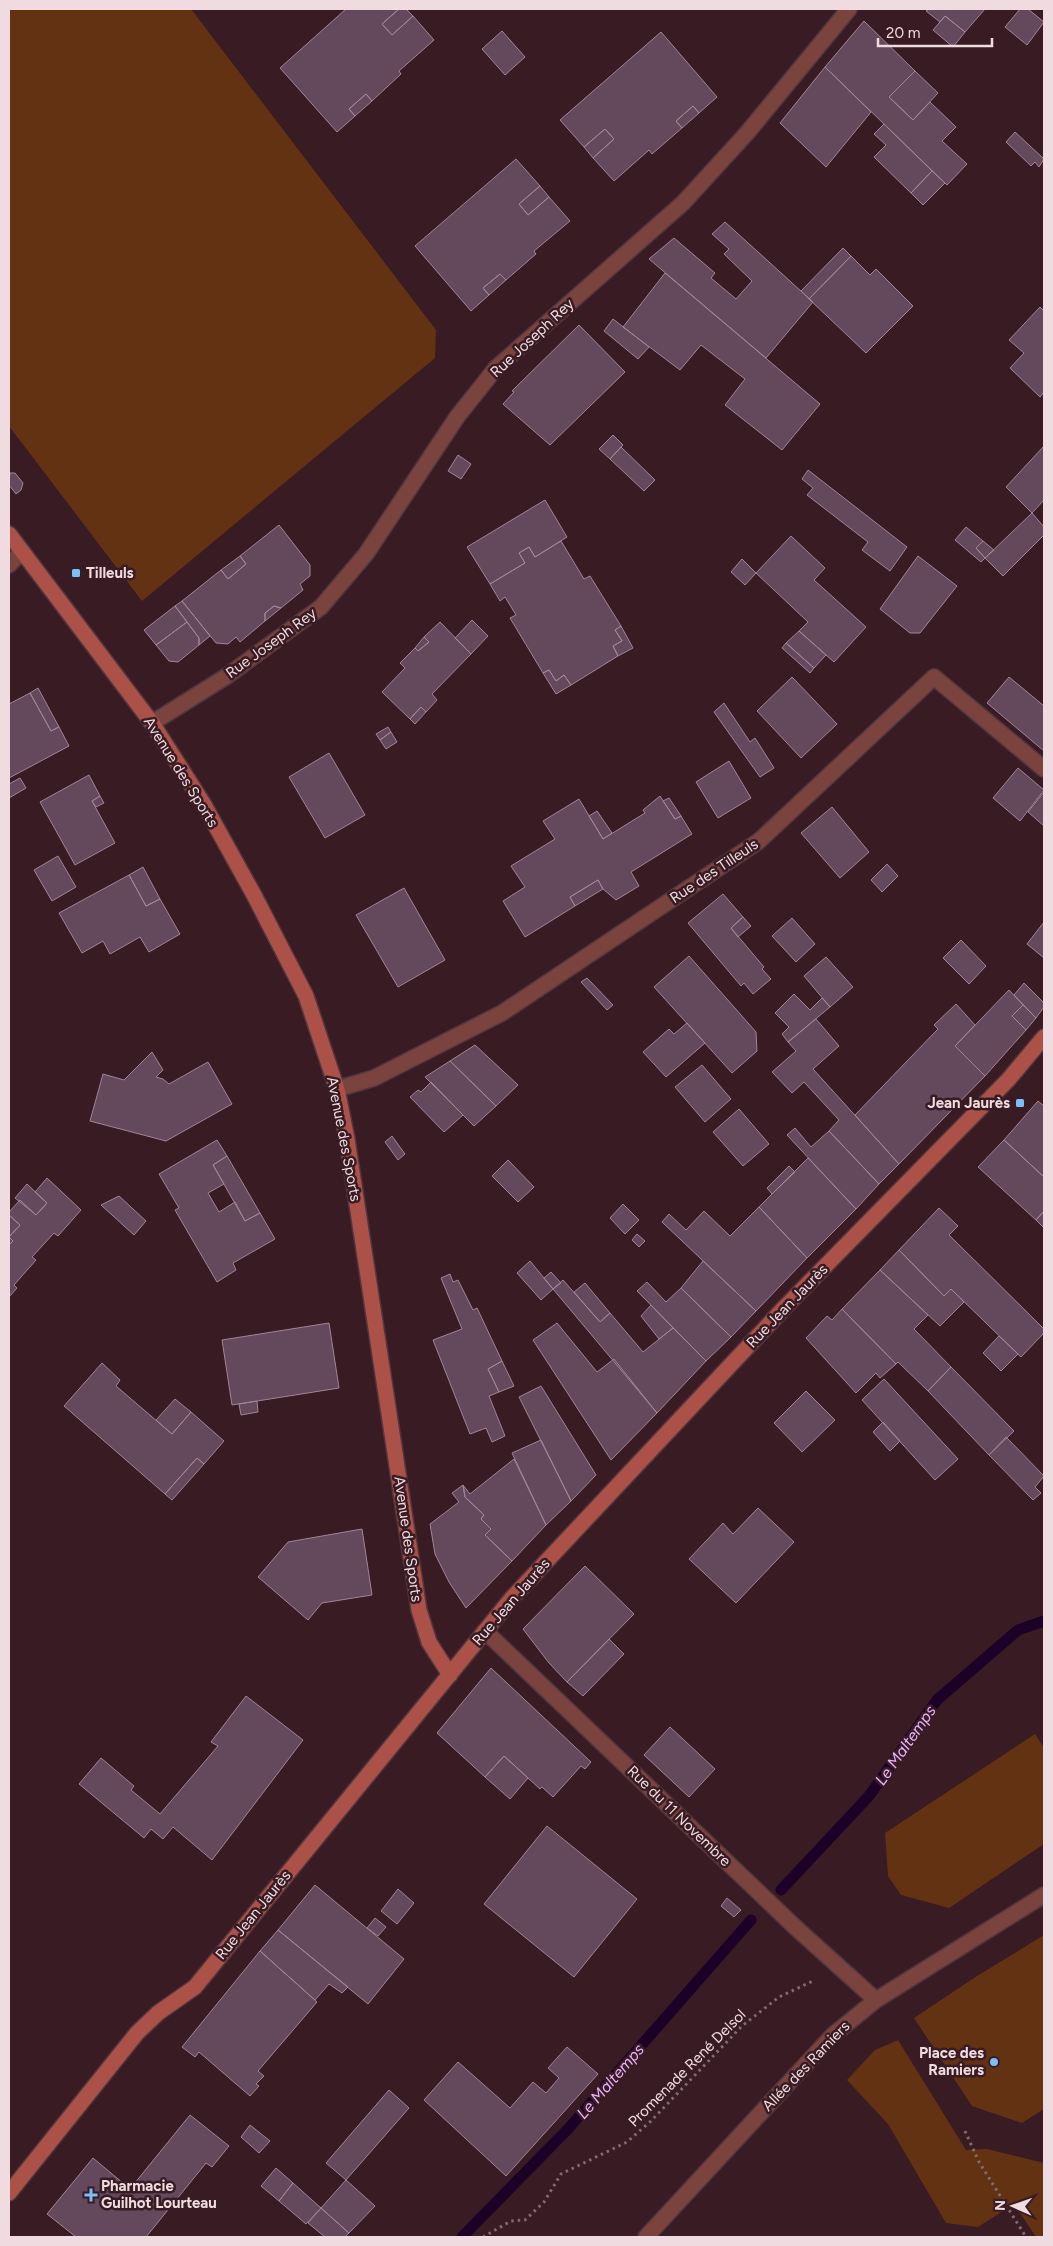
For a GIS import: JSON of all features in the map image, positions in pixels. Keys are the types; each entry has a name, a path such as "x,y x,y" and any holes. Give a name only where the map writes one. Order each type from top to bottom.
{"main road":[{"name":"Avenue des Sports","path":"9,534 152,723 203,803 254,895 306,996 337,1089 347,1139 419,1610 429,1642 450,1675"},
{"name":"Rue Jean Jaurès","path":"9,2194 137,2033 158,2013 195,1987 522,1586 785,1308 1008,1080 1044,1037"}],"street":[{"name":"Rue Joseph Rey","path":"152,723 227,676 321,607 366,554 457,417 496,368 683,203 747,133 849,9"},
{"path":"9,565 22,551"},
{"name":"Rue des Tilleuls","path":"337,1089 374,1078 502,1013 759,841 934,677 1044,769"},
{"name":"Rue du 11 Novembre","path":"484,1631 795,1927 876,2000"},
{"name":"Allée des Ramiers","path":"646,2237 833,2035 876,2000 1044,1895"}],"path":[{"name":"Promenade René Delsol","path":"483,2237 511,2221 525,2220 544,2202 561,2174 627,2142 651,2121 742,2026 779,1997 841,1968"},
{"path":"964,2131 979,2162 1026,2237"}],"shaded area":[{"path":"9,9 191,9 436,330 435,358 142,601 9,426"},
{"path":"1035,1734 1044,1748 1044,1844 949,1908 901,1895 888,1876 885,1833"},
{"name":"Place des Ramiers","path":"1044,1935 1044,2109 1022,2123 972,2106 914,2018"},
{"path":"898,2040 966,2150 987,2149 1044,2163 1044,2237 1036,2237 1014,2204 978,2227 946,2223 888,2124 847,2080 875,2050"}],"building":[{"path":"346,9 399,9 382,24 392,35 413,16 434,40 399,71 401,74 372,101 366,94 349,109 355,116 337,132 280,68"},
{"path":"399,9 406,9 413,16 392,35 382,24"},
{"path":"929,9 985,9 965,32 945,16 940,22 926,11"},
{"path":"1020,9 1028,9 1044,22 1027,45 1005,27"},
{"path":"945,16 965,32 953,47 933,30"},
{"path":"864,21 915,71 889,97 913,120 930,102 956,127 942,141 967,164 947,185 825,67"},
{"path":"502,31 525,57 505,75 482,49"},
{"path":"661,32 717,97 699,113 693,106 676,121 682,128 652,154 649,150 614,181 593,158 614,139 605,129 584,147 560,120"},
{"path":"825,67 871,112 826,167 780,123"},
{"path":"915,71 938,93 913,120 889,97"},
{"path":"366,94 372,101 355,116 349,109"},
{"path":"693,106 699,113 682,128 676,121"},
{"path":"884,124 932,171 911,193 874,157 886,145 874,134"},
{"path":"605,129 614,139 593,158 584,147"},
{"path":"1015,132 1044,159 1039,167 1035,162 1031,166 1006,142"},
{"path":"516,159 540,186 519,204 528,215 549,197 570,221 534,251 536,254 506,280 500,274 483,288 489,295 471,311 415,246"},
{"path":"932,171 945,183 923,205 911,193"},
{"path":"540,186 549,197 528,215 519,204"},
{"path":"725,222 813,302 766,358 649,259 674,238 715,273 711,278 736,299 752,281 724,254 729,249 712,234"},
{"path":"843,248 851,256 809,299 801,291"},
{"path":"851,256 870,275 876,269 913,306 866,353 809,299"},
{"path":"665,273 820,404 782,450 725,405 745,379 701,345 680,370 623,327"},
{"path":"500,274 506,280 489,295 483,288"},
{"path":"1040,307 1044,311 1044,392 1040,397 1010,368 1024,353 1009,340"},
{"path":"613,319 649,347 638,359 604,331"},
{"path":"579,325 625,372 550,445 503,404 514,392 512,391"},
{"path":"613,435 623,445 610,459 599,449"},
{"path":"1044,446 1044,500 1032,513 1006,487"},
{"path":"621,447 655,480 644,491 610,459"},
{"path":"458,455 471,464 461,479 448,471"},
{"path":"808,470 907,547 890,571 862,550 868,542 807,495 813,488 802,479"},
{"path":"10,473 15,473 23,483 21,490 16,494 9,485"},
{"path":"545,500 567,537 535,557 529,547 519,553 525,563 490,584 467,547"},
{"path":"1032,513 1044,527 1044,535 1003,576 985,558"},
{"path":"279,525 310,565 310,576 300,584 303,590 281,608 274,606 265,613 265,621 240,642 236,637 228,644 216,643 182,601 221,570 228,579 246,564 240,556"},
{"path":"966,527 983,541 976,548 985,558 981,562 955,540"},
{"path":"791,536 825,568 814,580 866,627 834,662 799,631 808,622 756,573"},
{"path":"561,541 584,579 590,576 621,626 615,630 622,641 613,646 618,656 571,685 564,675 556,681 549,670 543,673 510,618 516,615 505,597 500,601 490,584 525,563 519,553 529,547 535,557"},
{"path":"983,541 994,550 985,558 976,548"},
{"path":"240,556 246,564 228,579 221,570"},
{"path":"918,556 957,586 920,633 910,633 880,609"},
{"path":"742,559 756,573 745,585 731,572"},
{"path":"182,601 210,636 199,645 199,638 175,606"},
{"path":"175,606 187,622 156,645 144,630"},
{"path":"274,606 281,608 265,621 265,613"},
{"path":"472,620 488,636 471,654 455,638"},
{"path":"187,622 199,638 199,645 178,662 169,661 156,645"},
{"path":"440,622 471,654 432,694 437,700 426,712 421,707 410,719 382,692 405,668 400,663 415,648 418,651 429,642 424,637"},
{"path":"621,626 633,648 618,656 613,646 622,641 615,630"},
{"path":"799,631 826,655 814,668 786,643"},
{"path":"424,637 429,642 418,651 415,648"},
{"path":"786,643 814,668 810,673 782,648"},
{"path":"549,670 556,681 564,675 571,685 556,694 543,673"},
{"path":"792,677 837,724 801,758 757,711"},
{"path":"1009,677 1044,706 1044,751 987,703"},
{"path":"38,688 59,727 51,731 30,693"},
{"path":"30,693 51,731 59,727 69,746 9,778 9,704"},
{"path":"724,703 750,742 755,738 774,768 760,777 714,712"},
{"path":"421,707 426,712 415,724 410,719"},
{"path":"388,727 391,732 380,740 376,734"},
{"path":"391,732 397,742 386,749 380,740"},
{"path":"329,753 365,815 325,838 289,777"},
{"path":"729,761 751,798 718,818 696,782"},
{"path":"1018,768 1044,790 1020,821 993,798"},
{"path":"89,775 100,796 92,801 115,843 75,865 40,802"},
{"path":"20,778 26,788 9,798 9,784"},
{"path":"1044,792 1044,826 1028,812"},
{"path":"100,796 104,803 96,807 92,801"},
{"path":"660,796 675,819 681,816 692,834 631,872 639,886 616,900 603,889 598,880 570,897 575,906 525,937 503,901 525,887 511,866 555,839 543,821 579,799 603,839 645,813 643,810"},
{"path":"669,798 681,816 675,819 663,801"},
{"path":"832,807 869,852 840,878 801,833"},
{"path":"597,811 612,833 603,839 589,816"},
{"path":"58,856 76,887 52,901 34,870"},
{"path":"887,864 898,876 882,892 871,880"},
{"path":"143,867 160,899 146,906 129,875"},
{"path":"129,875 146,906 160,899 180,934 149,952 140,937 110,954 103,941 82,953 59,913"},
{"path":"598,880 603,889 575,906 570,897"},
{"path":"404,888 445,960 398,987 356,915"},
{"path":"723,894 743,917 731,928 764,967 762,969 771,979 753,994 744,983 741,986 688,923"},
{"path":"743,917 751,926 738,937 731,928"},
{"path":"792,918 815,944 796,962 772,936"},
{"path":"1044,922 1044,958 1027,944"},
{"path":"961,940 986,966 969,984 943,958"},
{"path":"689,956 756,1032 757,1051 732,1073 654,987"},
{"path":"826,957 853,987 830,1007 804,976"},
{"path":"587,978 613,1005 607,1010 581,982"},
{"path":"1024,983 1044,1003 1044,1007 1036,1018 1014,995"},
{"path":"1009,990 1023,1005 1012,1016 1026,1030 985,1076 955,1046"},
{"path":"794,994 810,1010 822,998 830,1007 788,1042 782,1034 789,1027 775,1013"},
{"path":"956,1004 975,1025 955,1046 985,1076 899,1164 855,1115 938,1029 934,1025"},
{"path":"1023,1005 1036,1018 1026,1030 1012,1016"},
{"path":"816,1019 839,1046 813,1069 899,1164 879,1184 829,1131 839,1120 804,1082 792,1093 772,1072 796,1051 788,1042"},
{"path":"687,1023 705,1043 666,1077 643,1052 669,1029 674,1034"},
{"path":"475,1045 518,1085 496,1106 450,1061"},
{"path":"152,1052 163,1070 156,1077 163,1079 169,1084 208,1062 232,1104 166,1141 90,1121 103,1074 124,1080"},
{"path":"450,1061 496,1106 474,1126 425,1077"},
{"path":"702,1065 731,1099 705,1122 675,1087"},
{"path":"431,1082 463,1115 444,1132 410,1097 418,1090 421,1092"},
{"path":"1038,1101 1044,1106 1044,1177 1004,1140"},
{"path":"739,1109 769,1144 743,1166 713,1132"},
{"path":"795,1128 811,1147 829,1131 879,1184 856,1209 787,1135"},
{"path":"392,1136 405,1154 398,1160 385,1142"},
{"path":"217,1140 227,1156 213,1165 224,1184 208,1193 219,1212 235,1202 245,1221 260,1213 275,1239 233,1263 236,1270 217,1282 175,1210 179,1208 159,1174"},
{"path":"1004,1140 1044,1177 1044,1211 1036,1220 978,1167"},
{"path":"227,1156 260,1213 245,1221 213,1165"},
{"path":"808,1158 856,1209 807,1258 759,1207"},
{"path":"508,1160 534,1187 518,1202 492,1176"},
{"path":"789,1166 795,1172 772,1194 767,1188"},
{"path":"47,1178 81,1210 58,1236 54,1233 32,1257 36,1260 14,1285 17,1288 9,1297 9,1245 13,1241 9,1237 20,1225 9,1215 9,1212 20,1200 36,1215 47,1203 35,1192"},
{"path":"27,1184 47,1203 36,1215 15,1198"},
{"path":"119,1196 146,1221 134,1235 101,1205"},
{"path":"623,1204 639,1220 625,1234 610,1218"},
{"path":"759,1207 807,1258 756,1311 662,1222 669,1214 686,1230 704,1211 730,1236"},
{"path":"939,1208 958,1226 949,1235 1044,1329 1044,1333 1021,1357 951,1289 944,1296 899,1250"},
{"path":"1044,1211 1044,1228 1036,1220"},
{"path":"9,1215 20,1225 9,1237"},
{"path":"637,1234 645,1241 639,1247 632,1240"},
{"path":"9,1237 13,1241 9,1245"},
{"path":"899,1250 944,1296 951,1289 964,1302 940,1326 880,1270"},
{"path":"530,1261 553,1289 541,1300 517,1273"},
{"path":"703,1261 756,1311 731,1337 681,1288"},
{"path":"880,1270 928,1315 914,1329 951,1367 928,1391 898,1362 896,1364 842,1309"},
{"path":"551,1272 561,1283 553,1289 544,1278"},
{"path":"450,1274 453,1282 458,1280 473,1310 477,1308 502,1361 488,1369 499,1392 489,1396 505,1436 492,1442 486,1428 470,1434 433,1340 462,1329 441,1278"},
{"path":"563,1280 600,1322 610,1313 643,1352 673,1328 706,1361 657,1413 553,1289"},
{"path":"647,1282 666,1302 681,1288 731,1337 706,1361 637,1291"},
{"path":"585,1283 610,1313 600,1322 574,1292"},
{"path":"651,1305 673,1328 659,1339 641,1316"},
{"path":"842,1309 896,1364 880,1378 876,1373 856,1393 806,1338 827,1316 832,1320"},
{"path":"329,1323 339,1388 232,1405 222,1340"},
{"path":"557,1323 597,1372 614,1359 657,1413 611,1460 533,1340"},
{"path":"999,1336 1018,1354 1001,1371 983,1353"},
{"path":"502,1361 514,1386 499,1392 488,1369"},
{"path":"102,1363 120,1380 116,1386 172,1434 191,1412 224,1441 204,1464 197,1458 165,1494 64,1406"},
{"path":"951,1367 1014,1431 989,1455 928,1391"},
{"path":"884,1379 958,1459 935,1480 862,1400"},
{"path":"541,1386 596,1475 571,1501 519,1397"},
{"path":"806,1391 835,1420 802,1452 774,1423"},
{"path":"175,1399 191,1412 172,1434 156,1420"},
{"path":"257,1401 258,1412 241,1415 239,1404"},
{"path":"883,1422 900,1441 890,1451 873,1432"},
{"path":"1006,1437 1044,1476 1035,1487 1041,1493 1033,1500 989,1455"},
{"path":"541,1440 571,1501 546,1525 512,1453"},
{"path":"197,1458 204,1464 172,1500 165,1494"},
{"path":"514,1459 546,1525 512,1561 485,1535 491,1529 481,1519 484,1515 465,1497 463,1485 470,1494"},
{"path":"463,1485 465,1497 484,1515 481,1519 491,1529 485,1535 512,1561 466,1608 449,1582 435,1554 430,1524 459,1502 452,1493"},
{"path":"758,1508 794,1542 736,1603 689,1559 723,1523 733,1534"},
{"path":"362,1529 372,1595 322,1603 308,1620 258,1577 288,1542"},
{"path":"585,1566 634,1614 567,1682 549,1663 523,1629"},
{"path":"609,1639 624,1654 583,1696 567,1682"},
{"path":"491,1668 591,1762 585,1769 581,1766 553,1797 542,1787 540,1789 504,1756 485,1777 437,1733"},
{"path":"246,1696 303,1740 212,1860 173,1827 163,1839 151,1829 144,1838 79,1784 101,1758 134,1786 131,1790 160,1814 218,1746 211,1742"},
{"path":"670,1727 715,1769 689,1797 644,1755"},
{"path":"504,1756 528,1778 510,1799 485,1777"},
{"path":"547,1826 637,1899 574,1977 484,1904"},
{"path":"315,1885 404,1959 368,2004 278,1930"},
{"path":"398,1889 414,1903 397,1924 381,1911"},
{"path":"727,1898 741,1910 734,1917 721,1906"},
{"path":"375,1918 386,1927 378,1936 367,1928"},
{"path":"278,1930 348,1987 342,1993 329,1984 315,2000 260,1951"},
{"path":"260,1951 317,2002 258,2071 264,2076 256,2084 259,2086 250,2096 199,2052 195,2057 182,2047"},
{"path":"567,2047 598,2074 506,2176 424,2100 458,2062 510,2108 533,2082 546,2093 559,2078 548,2068"},
{"path":"389,2090 409,2108 346,2180 326,2163"},
{"path":"190,2115 229,2146 212,2167 206,2163 146,2237 76,2237 47,2214 93,2158 130,2189"},
{"path":"250,2125 270,2141 259,2153 241,2137"},
{"path":"276,2168 293,2183 279,2201 261,2186"},
{"path":"346,2180 375,2206 349,2233 321,2208"},
{"path":"293,2183 321,2208 306,2224 279,2201"},
{"path":"321,2208 349,2233 345,2237 325,2237 308,2223"}],"waterway":[{"name":"Le Maltemps","path":"781,1890 869,1796 937,1700 1018,1630 1044,1621"},
{"name":"Le Maltemps","path":"462,2237 568,2129 751,1920"}],"place":[{"name":"Tilleuls","path":"76,573"},
{"name":"Jean Jaurès","path":"1020,1103"},
{"name":"Place des Ramiers","path":"994,2062"},
{"name":"Pharmacie Guilhot Lourteau","path":"91,2195"}]}
